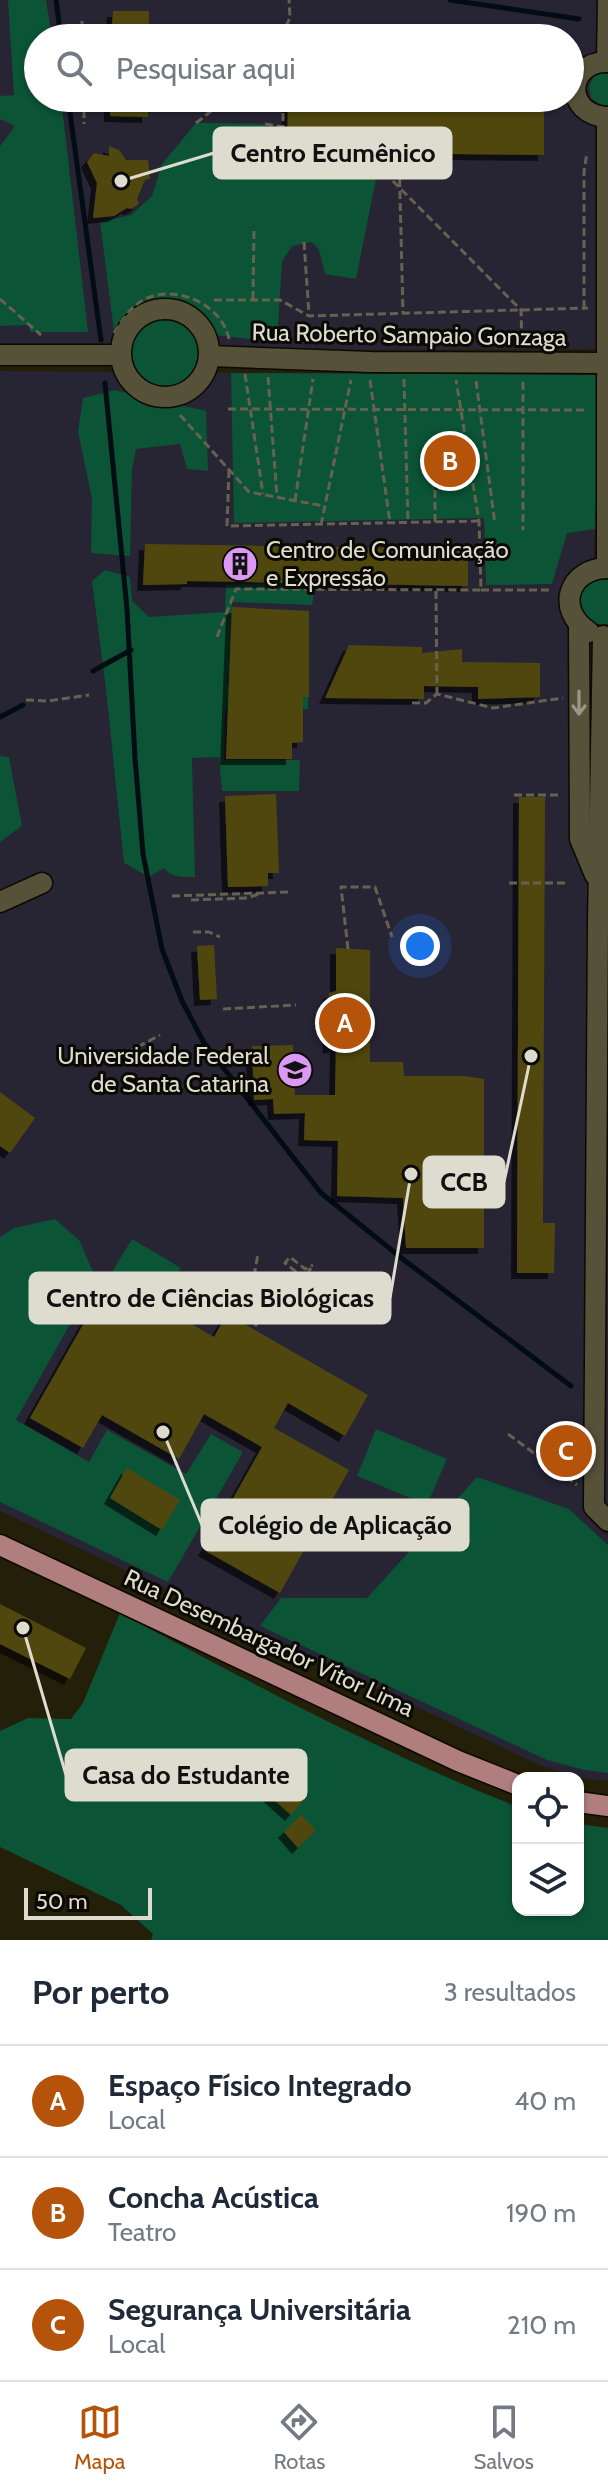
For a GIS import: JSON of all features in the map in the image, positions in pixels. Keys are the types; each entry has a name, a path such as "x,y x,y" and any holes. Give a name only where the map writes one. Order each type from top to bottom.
{"main road":[{"name":"Rua Desembargador Vítor Lima","path":"0,1545 458,1761 512,1783"},
{"path":"584,1803 606,1808"}],"street":[{"path":"584,71 597,62 608,62 608,0"},
{"path":"584,110 596,117 608,118 607,568 595,568 584,573 570,591 570,611 579,625 590,633 606,635 598,883 594,1507 608,1521"},
{"path":"157,309 176,310 193,319 227,357 192,389 166,398 139,390 129,380 120,355 122,339 130,325 142,315 157,309"},
{"path":"0,355 120,355"},
{"name":"Rua Roberto Sampaio Gonzaga","path":"227,357 607,363"},
{"path":"579,625 580,839 598,883"},
{"path":"0,902 42,883"}],"path":[{"path":"287,24 290,18 289,0"},
{"path":"84,112 84,124"},
{"path":"196,123 210,112"},
{"path":"266,164 283,164 283,112"},
{"path":"265,124 283,127"},
{"path":"584,308 584,172 589,141"},
{"path":"399,155 403,313"},
{"path":"376,164 521,310 523,530"},
{"path":"253,299 254,229"},
{"path":"304,242 309,316"},
{"path":"114,333 130,309 146,298 169,294 208,306 225,324 229,337 227,357 251,409 263,494"},
{"path":"0,299 41,335"},
{"path":"214,300 280,300 309,316 607,308"},
{"path":"266,359 277,497"},
{"path":"474,363 495,524"},
{"path":"295,501 313,379"},
{"path":"321,525 351,379"},
{"path":"370,379 390,523"},
{"path":"404,379 408,523"},
{"path":"456,380 479,521 481,590"},
{"path":"228,409 591,410"},
{"path":"180,415 249,492 324,506"},
{"path":"435,466 435,522"},
{"path":"229,470 227,526 479,521"},
{"path":"217,637 236,589 561,589"},
{"path":"436,591 437,694"},
{"path":"437,694 493,708 566,698"},
{"path":"412,703 426,703 437,694"},
{"path":"26,700 48,701 89,695"},
{"path":"514,795 566,795"},
{"path":"509,883 565,883"},
{"path":"348,949 341,887 375,887 392,937"},
{"path":"172,896 290,892"},
{"path":"191,900 247,898 261,894"},
{"path":"193,932 209,932 220,937"},
{"path":"223,1009 296,1005"},
{"path":"106,1064 160,1035"},
{"path":"254,1276 258,1254"},
{"path":"290,1257 305,1269 313,1265 299,1282 300,1275 285,1263 290,1257"},
{"path":"255,1326 290,1275"},
{"path":"508,1434 577,1485"}],"shaded area":[{"path":"0,0 600,0 600,349 0,351"},
{"name":"Universidade Federal de Santa Catarina","path":"0,371 600,375 594,558 587,1515 608,1535 608,1781 584,1778 584,1772 561,1772 544,1767 0,1511"},
{"path":"608,927 608,1511 601,1505"}],"green space":[{"path":"8,0 46,0 50,24 24,24 24,112 63,112 88,332 30,332 29,325 0,326 0,146 15,126 0,119 0,96 14,95"},
{"path":"608,71 608,106 591,98 589,86 594,76"},
{"path":"196,123 265,124 266,164 376,164 376,179 356,279 325,274 319,250 312,242 292,246 282,262 277,342 205,334 184,315 162,309 140,317 122,339 115,339 100,222 131,215 152,196 162,164"},
{"path":"166,319 190,329 200,353 190,377 166,387 142,377 132,353 142,329"},
{"path":"231,373 600,375 595,529 567,533 552,584 486,585 484,518 234,523"},
{"path":"115,390 206,411 208,471 187,469 180,444 136,449 132,470 130,556 91,553 92,499 78,431 83,398"},
{"path":"105,570 130,577 132,601 149,617 225,612 226,585 316,582 312,605 232,602 229,693 308,696 308,709 225,709 224,760 300,760 299,791 222,791 219,757 192,758 195,877 174,875 164,868 149,877 124,863 92,581"},
{"path":"602,578 608,579 608,624 588,620 580,607 583,591"},
{"path":"0,756 9,757 22,826 0,842"},
{"path":"55,1219 79,1240 96,1278 16,1420 89,1462 107,1430 186,1474 211,1434 243,1452 168,1582 0,1502 0,1237 14,1228"},
{"path":"132,1239 181,1268 162,1301 112,1272"},
{"path":"376,1429 447,1459 427,1505 357,1476"},
{"path":"477,1477 569,1509 608,1545 608,1773 547,1760 260,1626 281,1598 367,1598"},
{"path":"120,1613 366,1740 512,1805 512,1916 584,1916 584,1825 608,1828 608,1940 151,1940 153,1934 121,1905 0,1847 0,1731 28,1718 71,1719 83,1703"}],"building":[{"path":"113,11 149,11 149,24 112,24"},
{"path":"110,112 148,112 148,117 110,116"},
{"path":"288,112 544,112 544,155 287,152"},
{"path":"109,146 119,150 126,160 148,160 150,179 145,180 137,199 139,204 114,216 93,218 97,183 87,162 94,153 109,156"},
{"path":"441,446 451,449 459,457 459,473 455,479 441,484"},
{"path":"145,544 468,549 468,586 187,581 187,584 143,585"},
{"path":"232,607 309,611 309,697 303,697 303,742 292,743 292,759 226,759"},
{"path":"349,645 422,647 422,653 462,649 462,662 540,663 540,697 478,699 478,687 424,686 424,699 325,698"},
{"path":"276,794 279,873 268,873 268,886 228,887 225,796"},
{"path":"519,797 545,797 543,1223 555,1223 554,1273 517,1273"},
{"path":"214,945 217,999 200,1000 197,946"},
{"path":"336,948 370,950 370,1062 403,1062 404,1076 484,1079 484,1248 406,1248 403,1198 337,1196 338,1141 304,1140 305,1113 274,1114 273,1099 254,1100 252,1046 293,1045 295,1095 335,1095 336,1046 329,1048 327,1017 329,993 336,991"},
{"path":"0,1092 35,1118 10,1153 0,1146"},
{"path":"110,1277 214,1337 227,1314 368,1395 345,1436 288,1403 274,1428 349,1470 280,1593 204,1550 262,1447 204,1414 179,1459 102,1415 83,1448 30,1418"},
{"path":"558,1444 574,1444 574,1457 558,1457"},
{"path":"127,1468 180,1500 162,1530 110,1498"},
{"path":"0,1604 86,1648 70,1679 0,1644"},
{"path":"276,1774 306,1798 291,1815 263,1790"},
{"path":"301,1815 316,1830 298,1848 284,1832"}],"waterway":[{"path":"56,0 59,24"},
{"path":"450,0 579,19"},
{"path":"70,112 101,340"},
{"path":"105,383 127,609 143,854 162,949 182,1001 204,1043 321,1193 571,1386"},
{"path":"93,671 131,650"},
{"path":"0,717 23,705"}],"place":[{"name":"Centro Ecumênico","path":"121,181"},
{"name":"Concha Acústica","path":"450,461"},
{"name":"Centro de Comunicação e Expressão","path":"240,564"},
{"name":"Espaço Físico Integrado","path":"345,1023"},
{"name":"CCB","path":"531,1056"},
{"name":"Universidade Federal de Santa Catarina","path":"295,1070"},
{"name":"Centro de Ciências Biológicas","path":"411,1174"},
{"name":"Colégio de Aplicação","path":"163,1432"},
{"name":"Segurança Universitária","path":"566,1451"},
{"name":"Casa do Estudante","path":"23,1628"}]}
